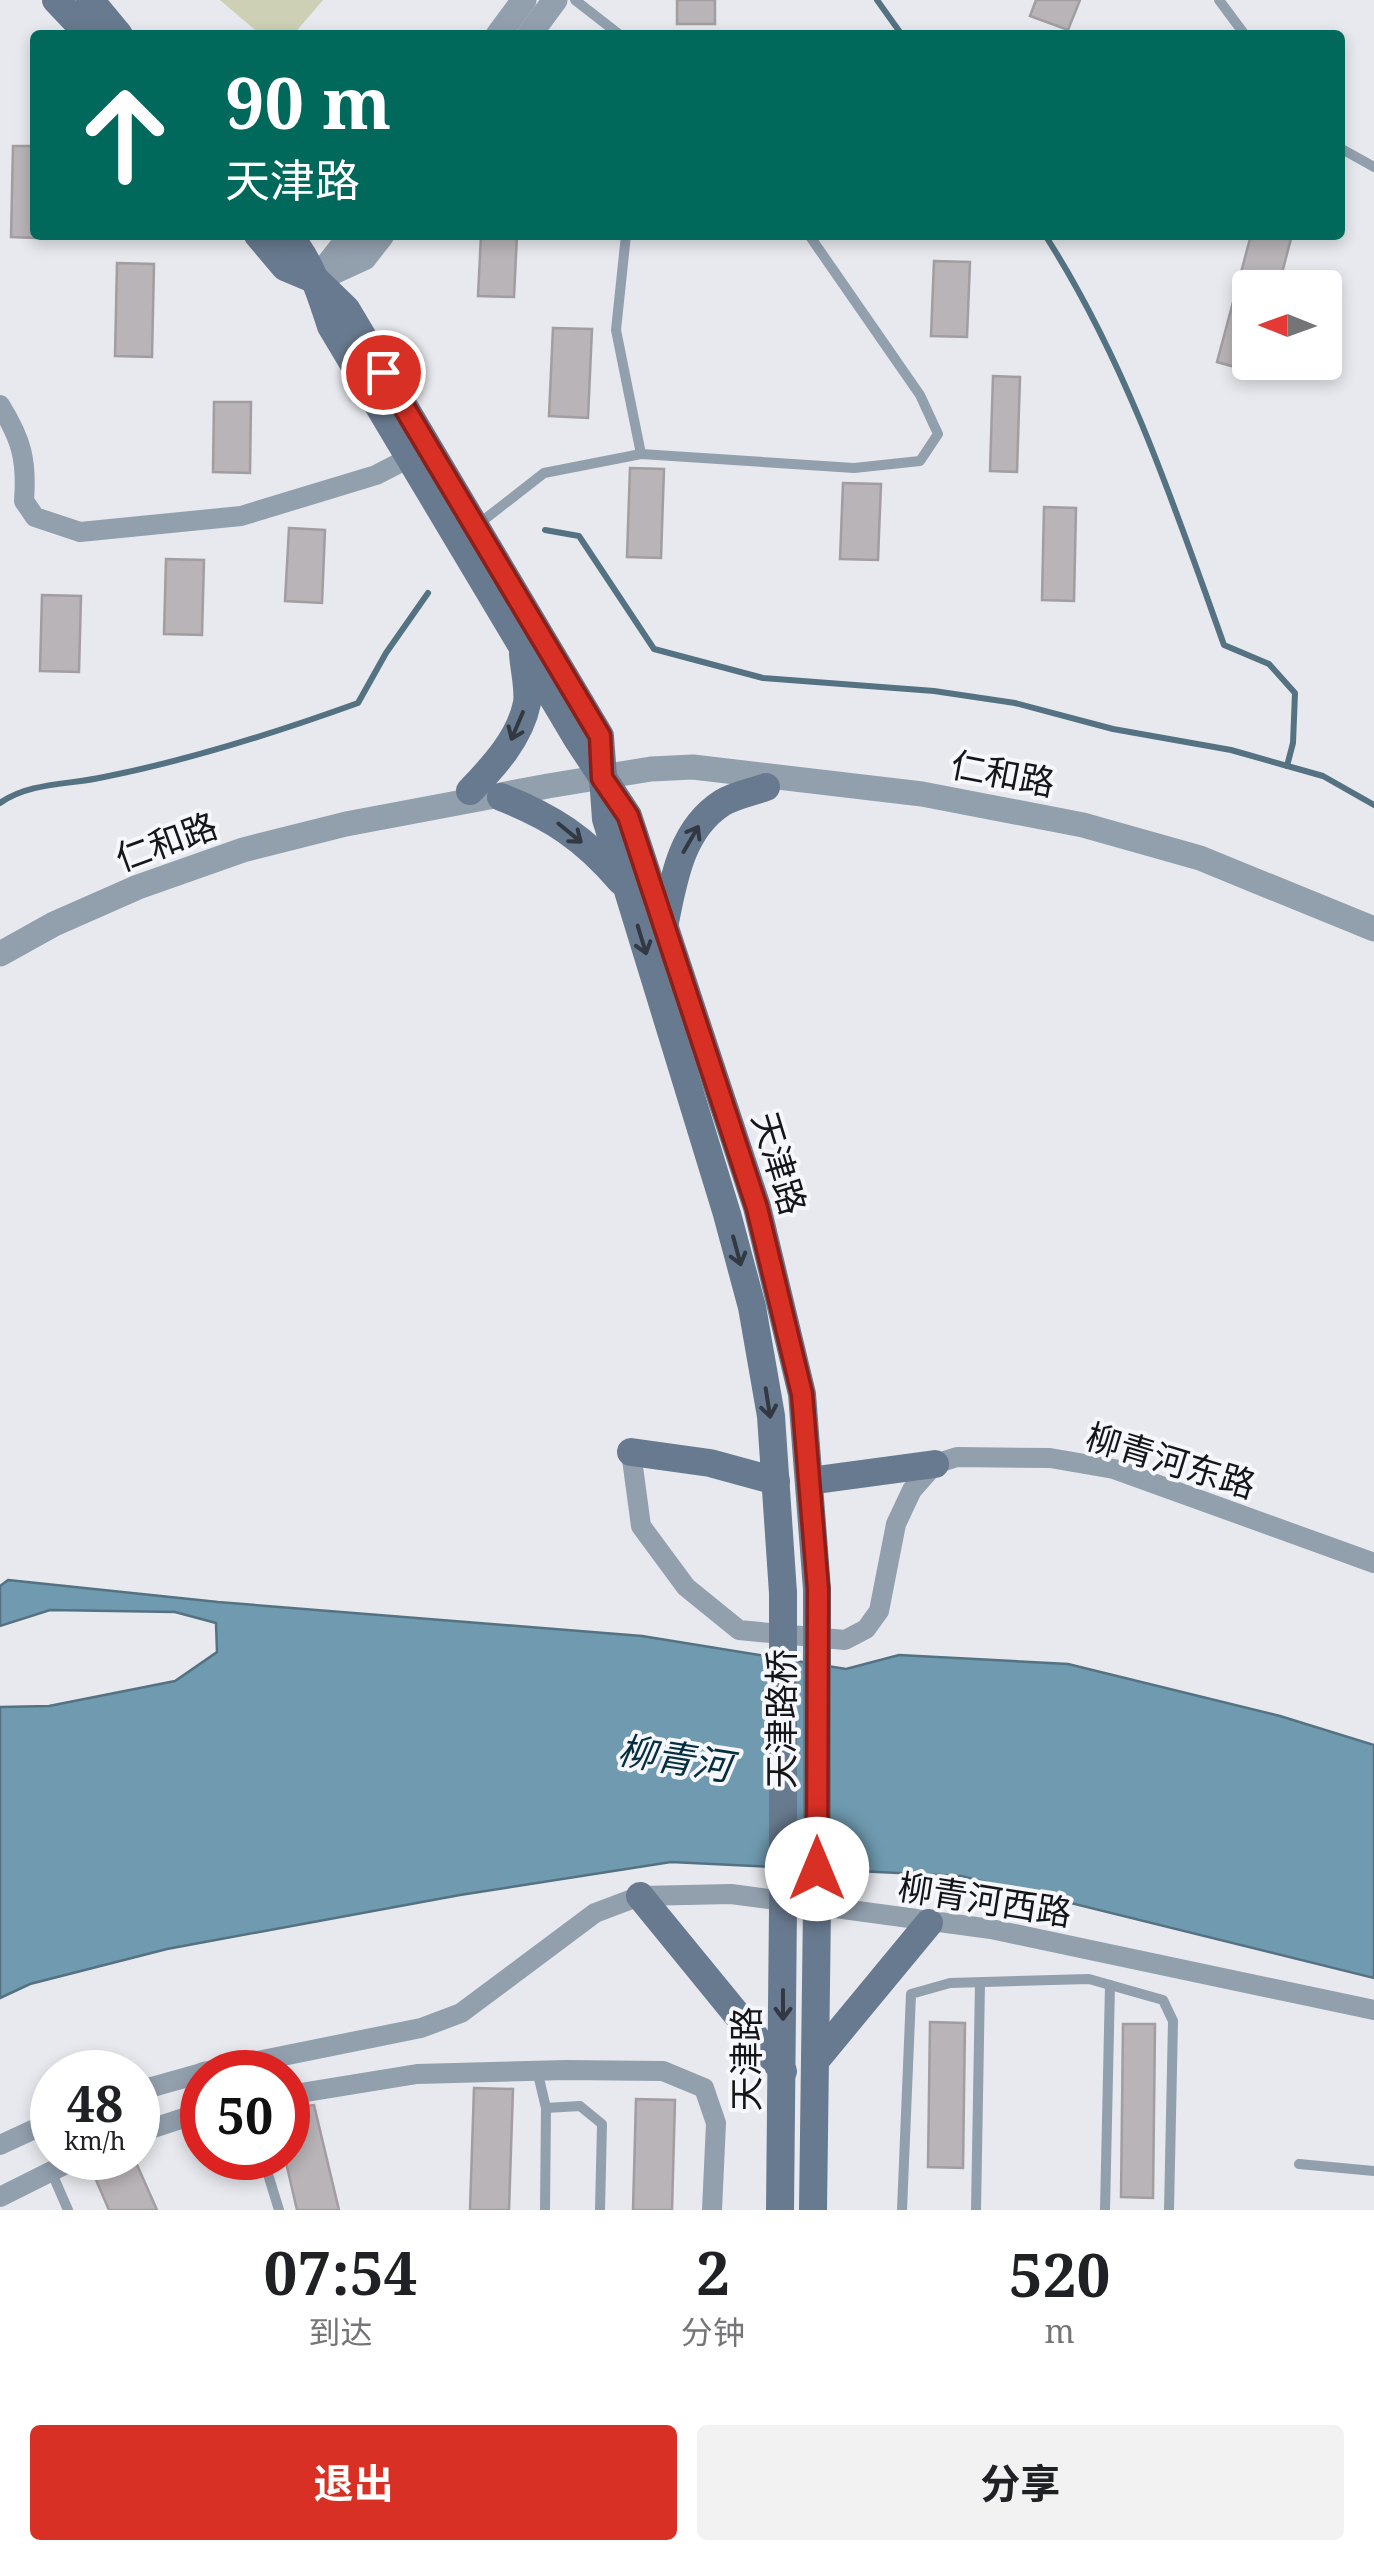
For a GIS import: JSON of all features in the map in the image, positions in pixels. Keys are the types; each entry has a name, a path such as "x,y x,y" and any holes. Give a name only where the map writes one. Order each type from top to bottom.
{"main road":[{"path":"56,0 84,30"},
{"path":"90,0 115,30"},
{"name":"天津路","path":"262,240 285,266 316,280 346,309 600,736 606,819 752,1307 771,1416 783,1593"},
{"name":"天津路","path":"292,240 316,280 331,326 522,648 628,816 757,1208 802,1394 818,1589"},
{"path":"470,790 495,765 512,740 527,702 522,648"},
{"path":"664,929 676,867 694,830 722,803 766,787"},
{"path":"501,797 559,822 602,859 626,888"},
{"path":"631,1452 710,1464 776,1481"},
{"path":"809,1481 935,1464"},
{"name":"天津路桥","path":"816,1909 818,1589"},
{"name":"天津路桥","path":"782,1908 783,1593"},
{"path":"640,1896 783,2071"},
{"name":"天津路","path":"780,2210 782,1908"},
{"name":"天津路","path":"812,2210 816,1909"},
{"path":"814,2062 929,1923"}],"street":[{"path":"502,30 524,0"},
{"path":"533,30 554,0"},
{"path":"316,280 347,240"},
{"path":"316,280 364,258 378,240"},
{"path":"0,406 16,431 27,468 24,501 35,517 80,532 242,516 376,474 410,458"},
{"name":"仁和路","path":"0,954 54,924 242,850 366,820 602,778 693,767 922,794 1084,825 1200,858 1374,929"},
{"name":"仁和路","path":"0,942 50,914 134,877 240,840 344,814 545,776 692,778 920,804 1081,835 1196,869 1374,941"},
{"path":"631,1452 641,1526 686,1587 711,1610 738,1630 845,1640 866,1629 879,1612 896,1524 912,1490 935,1464"},
{"name":"柳青河东路","path":"935,1464 956,1457 994,1456 1050,1458 1114,1470 1374,1564"},
{"name":"柳青河西路","path":"310,2051 422,2028 462,2013 595,1912 640,1896 731,1894 991,1929 1374,2010"},
{"path":"310,2091 416,2074 663,2071 704,2088 716,2123 712,2210"},
{"path":"0,2145 30,2131"},
{"path":"0,2198 34,2180"}],"lane":[{"path":"575,0 614,30"},
{"path":"1220,0 1241,30"},
{"path":"1345,151 1374,167"},
{"path":"625,240 616,330 640,454"},
{"path":"475,526 544,472 640,454 854,468 920,460 938,434 920,395 812,240"},
{"path":"902,2210 912,1994 950,1983 1089,1979 1162,2000 1173,2021 1169,2210"},
{"path":"976,2210 980,1983"},
{"path":"1104,2210 1110,1985"},
{"path":"537,2070 546,2108 545,2210"},
{"path":"546,2108 580,2106 602,2124 600,2210"},
{"path":"1299,2164 1374,2171"},
{"path":"55,2180 68,2210"},
{"path":"270,2180 279,2210"}],"green space":[{"path":"220,0 323,0 297,30 255,30"}],"water":[{"name":"柳青河","path":"8,1580 218,1602 642,1636 846,1669 899,1655 1068,1664 1280,1716 1374,1745 1374,1978 961,1876 671,1862 460,1895 167,1949 30,1984 0,1998 0,1707 49,1706 175,1681 217,1652 216,1623 175,1612 50,1610 0,1626 0,1586"}],"building":[{"path":"677,0 715,0 715,24 677,24"},
{"path":"1036,0 1080,0 1068,30 1030,16"},
{"path":"13,146 30,146 30,238 11,237"},
{"path":"481,240 517,240 514,297 478,296"},
{"path":"1250,240 1291,240 1283,270 1242,270"},
{"path":"934,261 970,262 967,337 931,336"},
{"path":"117,263 154,264 152,357 115,356"},
{"path":"1232,306 1232,366 1217,362"},
{"path":"553,328 592,329 588,418 549,416"},
{"path":"993,376 1020,377 1017,472 990,471"},
{"path":"214,402 251,402 250,473 213,472"},
{"path":"630,468 664,469 661,558 627,557"},
{"path":"843,483 881,484 878,560 840,559"},
{"path":"1044,507 1076,508 1074,601 1042,600"},
{"path":"289,528 325,530 322,603 285,601"},
{"path":"166,559 204,560 202,635 164,634"},
{"path":"42,595 81,596 79,672 40,671"},
{"path":"930,2022 965,2023 963,2168 928,2167"},
{"path":"1123,2024 1155,2024 1153,2198 1121,2197"},
{"path":"474,2088 513,2089 509,2210 470,2210"},
{"path":"636,2099 675,2100 672,2210 633,2210"},
{"path":"310,2105 314,2105 339,2210 297,2210 290,2180 310,2180"},
{"path":"96,2180 144,2180 157,2210 109,2210"}],"waterway":[{"path":"877,0 898,30"},
{"path":"1048,240 1124,383 1167,487 1224,645 1269,664 1295,693 1293,743 1287,766"},
{"path":"545,530 579,536 654,649 763,678 934,691 1015,703 1113,729 1231,750 1323,776 1374,805"},
{"path":"0,803 24,791 200,754 358,703 386,653 428,593"}],"route":[{"path":"383,372 600,736 602,778 628,816 757,1208 802,1394 818,1589 817,1869"}]}
